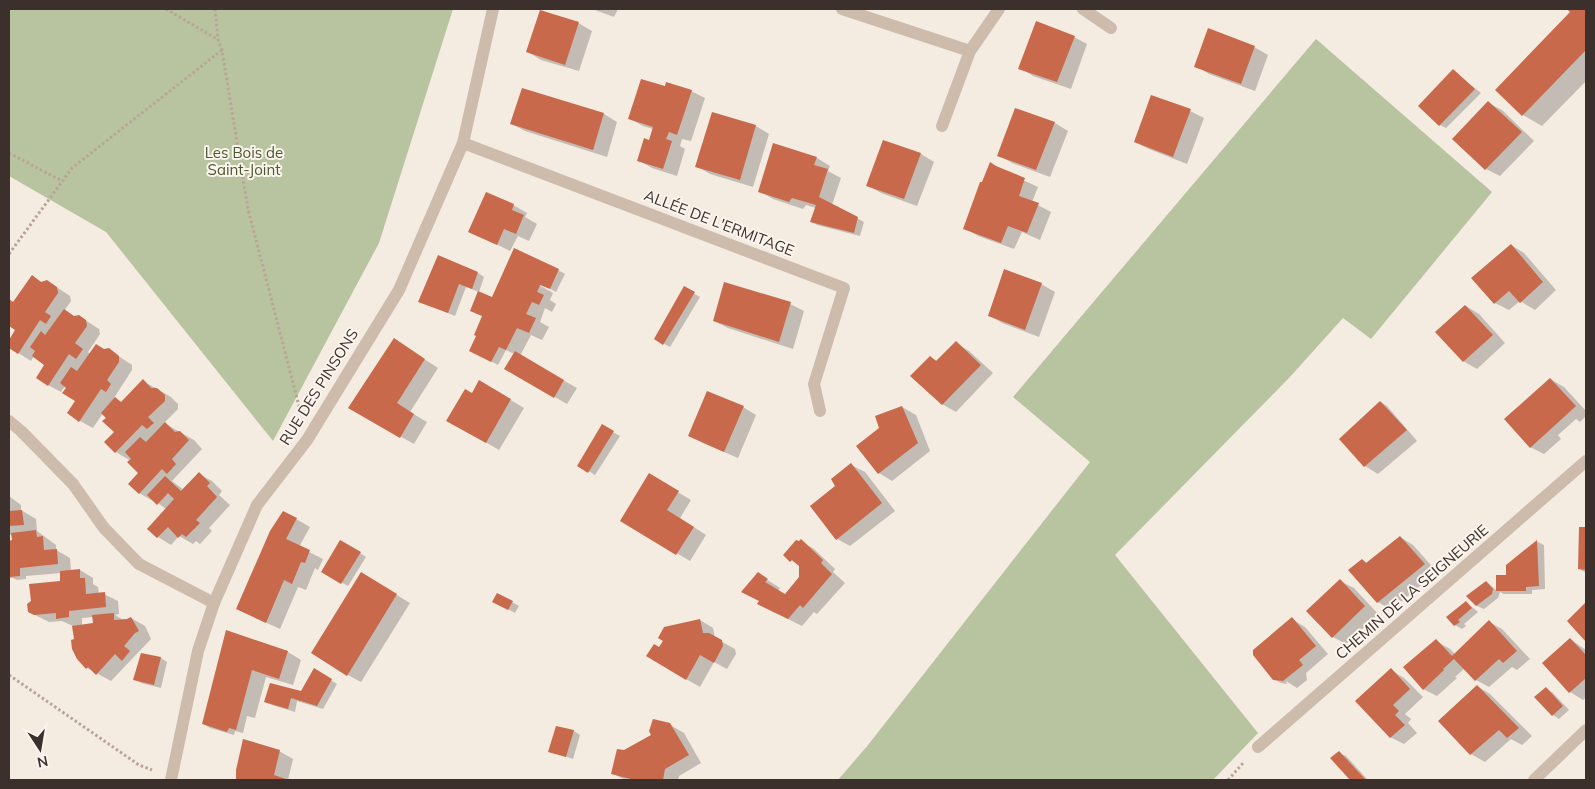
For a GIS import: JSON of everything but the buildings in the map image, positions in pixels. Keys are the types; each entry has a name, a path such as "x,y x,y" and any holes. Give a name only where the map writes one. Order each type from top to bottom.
{"street":[{"name":"RUE DES PINSONS","path":"171,779 198,651 214,603 257,505 307,440 399,290 463,143 493,9"},
{"path":"842,9 970,51"},
{"path":"942,126 970,51 999,9"},
{"path":"1082,9 1111,28"},
{"name":"ALLÉE DE L'ERMITAGE","path":"463,143 844,288 814,384 820,411"},
{"path":"9,422 21,431 73,484 104,528 139,564 214,603"},
{"name":"CHEMIN DE LA SEIGNEURIE","path":"1258,747 1586,461"},
{"path":"1534,780 1586,730"}],"path":[{"path":"166,9 218,40"},
{"path":"215,9 218,40 222,50 248,208 307,440"},
{"path":"9,254 72,168 222,50"},
{"path":"9,153 62,180"},
{"path":"9,675 139,765 171,779"}],"green space":[{"name":"Les Bois de Saint-Joint","path":"9,9 453,9 379,243 273,441 106,232 9,176"},
{"path":"1316,39 1492,192 1371,339 1343,318 1289,378 1115,555 1258,733 1213,780 838,780 868,745 1090,462 1013,397"}]}
